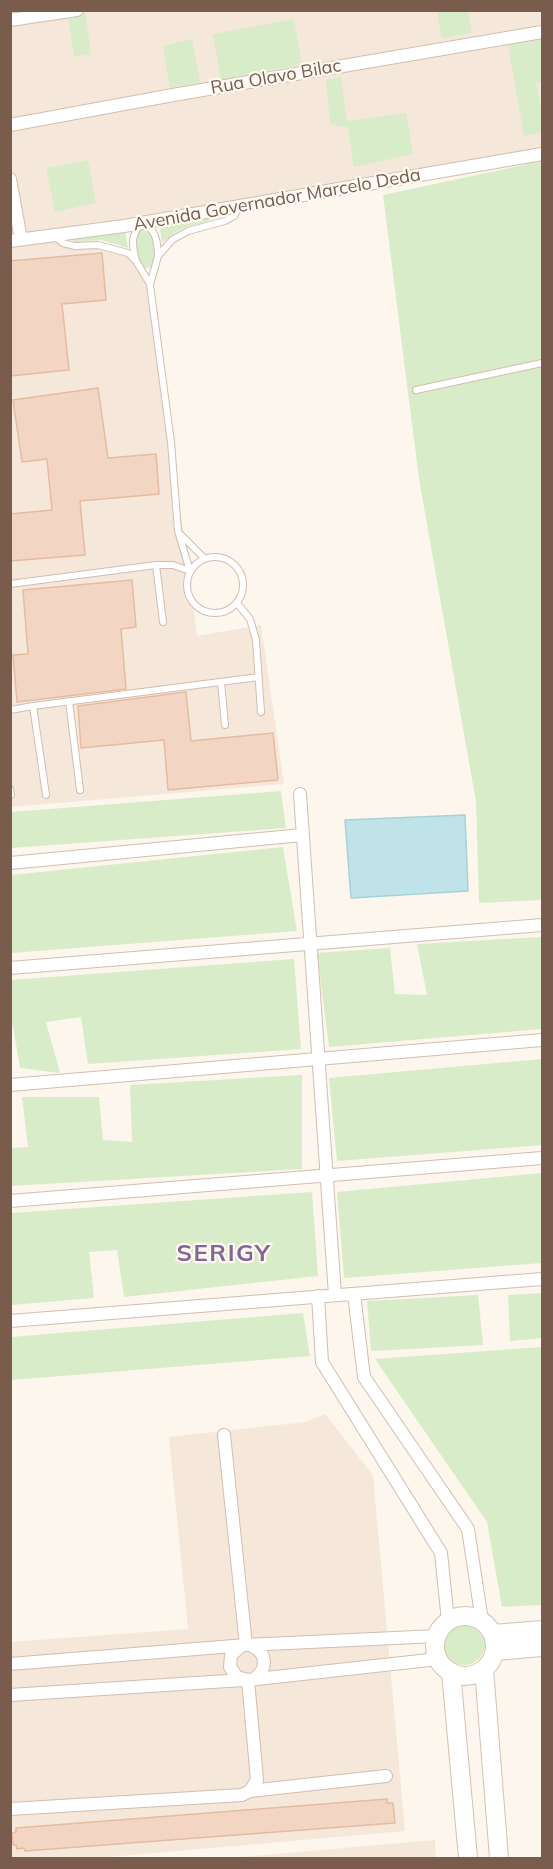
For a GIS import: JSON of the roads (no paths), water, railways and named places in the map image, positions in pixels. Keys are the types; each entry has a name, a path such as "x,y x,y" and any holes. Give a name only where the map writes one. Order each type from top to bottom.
{"street":[{"path":"10,20 77,10"},
{"name":"Rua Olavo Bilac","path":"10,125 543,32"},
{"name":"Avenida Governador Marcelo Deda","path":"16,240 142,222 543,154"},
{"path":"10,179 16,240"},
{"path":"300,794 335,1295"},
{"path":"10,863 303,835"},
{"path":"10,968 543,925"},
{"path":"10,1085 543,1040"},
{"path":"10,1201 543,1158"},
{"path":"10,1321 543,1278"},
{"path":"354,1294 364,1377 468,1529 490,1635 488,1666 470,1676 460,1676 443,1667 438,1659 435,1650 438,1631 448,1621 462,1616 472,1616 490,1635 543,1647"},
{"path":"318,1296 322,1362 441,1553 448,1621"},
{"path":"224,1435 246,1646"},
{"path":"490,1635 543,1630"},
{"path":"10,1664 246,1646 436,1636"},
{"path":"246,1646 257,1649 264,1659 263,1670 248,1679 237,1677 230,1667 231,1655 246,1646"},
{"path":"10,1695 248,1679 438,1659"},
{"path":"451,1672 469,1858 484,1855 499,1858 484,1669"},
{"path":"248,1679 257,1780 250,1791"},
{"path":"10,1809 242,1795 250,1791 386,1776"}],"lane":[{"path":"158,256 172,240 188,231 225,221 234,216 239,206"},
{"path":"136,261 132,243 134,231 142,222 151,228 157,240 158,256 150,285"},
{"path":"52,235 63,243 75,246 98,245 128,253 136,261 150,285 171,442 178,531 190,571"},
{"path":"416,390 543,363"},
{"path":"178,531 204,558"},
{"path":"223,557 238,568 243,586 237,603 230,609 212,613 195,605 189,598 187,580 190,571 204,558 223,557"},
{"path":"10,584 156,565 173,565 190,571"},
{"path":"156,565 163,622"},
{"path":"237,603 250,619 256,640 261,712"},
{"path":"10,710 259,677"},
{"path":"221,682 225,725"},
{"path":"69,701 80,790"},
{"path":"33,706 46,795"}],"water":[{"path":"465,815 468,891 351,898 345,820"}],"district":[{"name":"SERIGY","path":"224,1254"}]}
